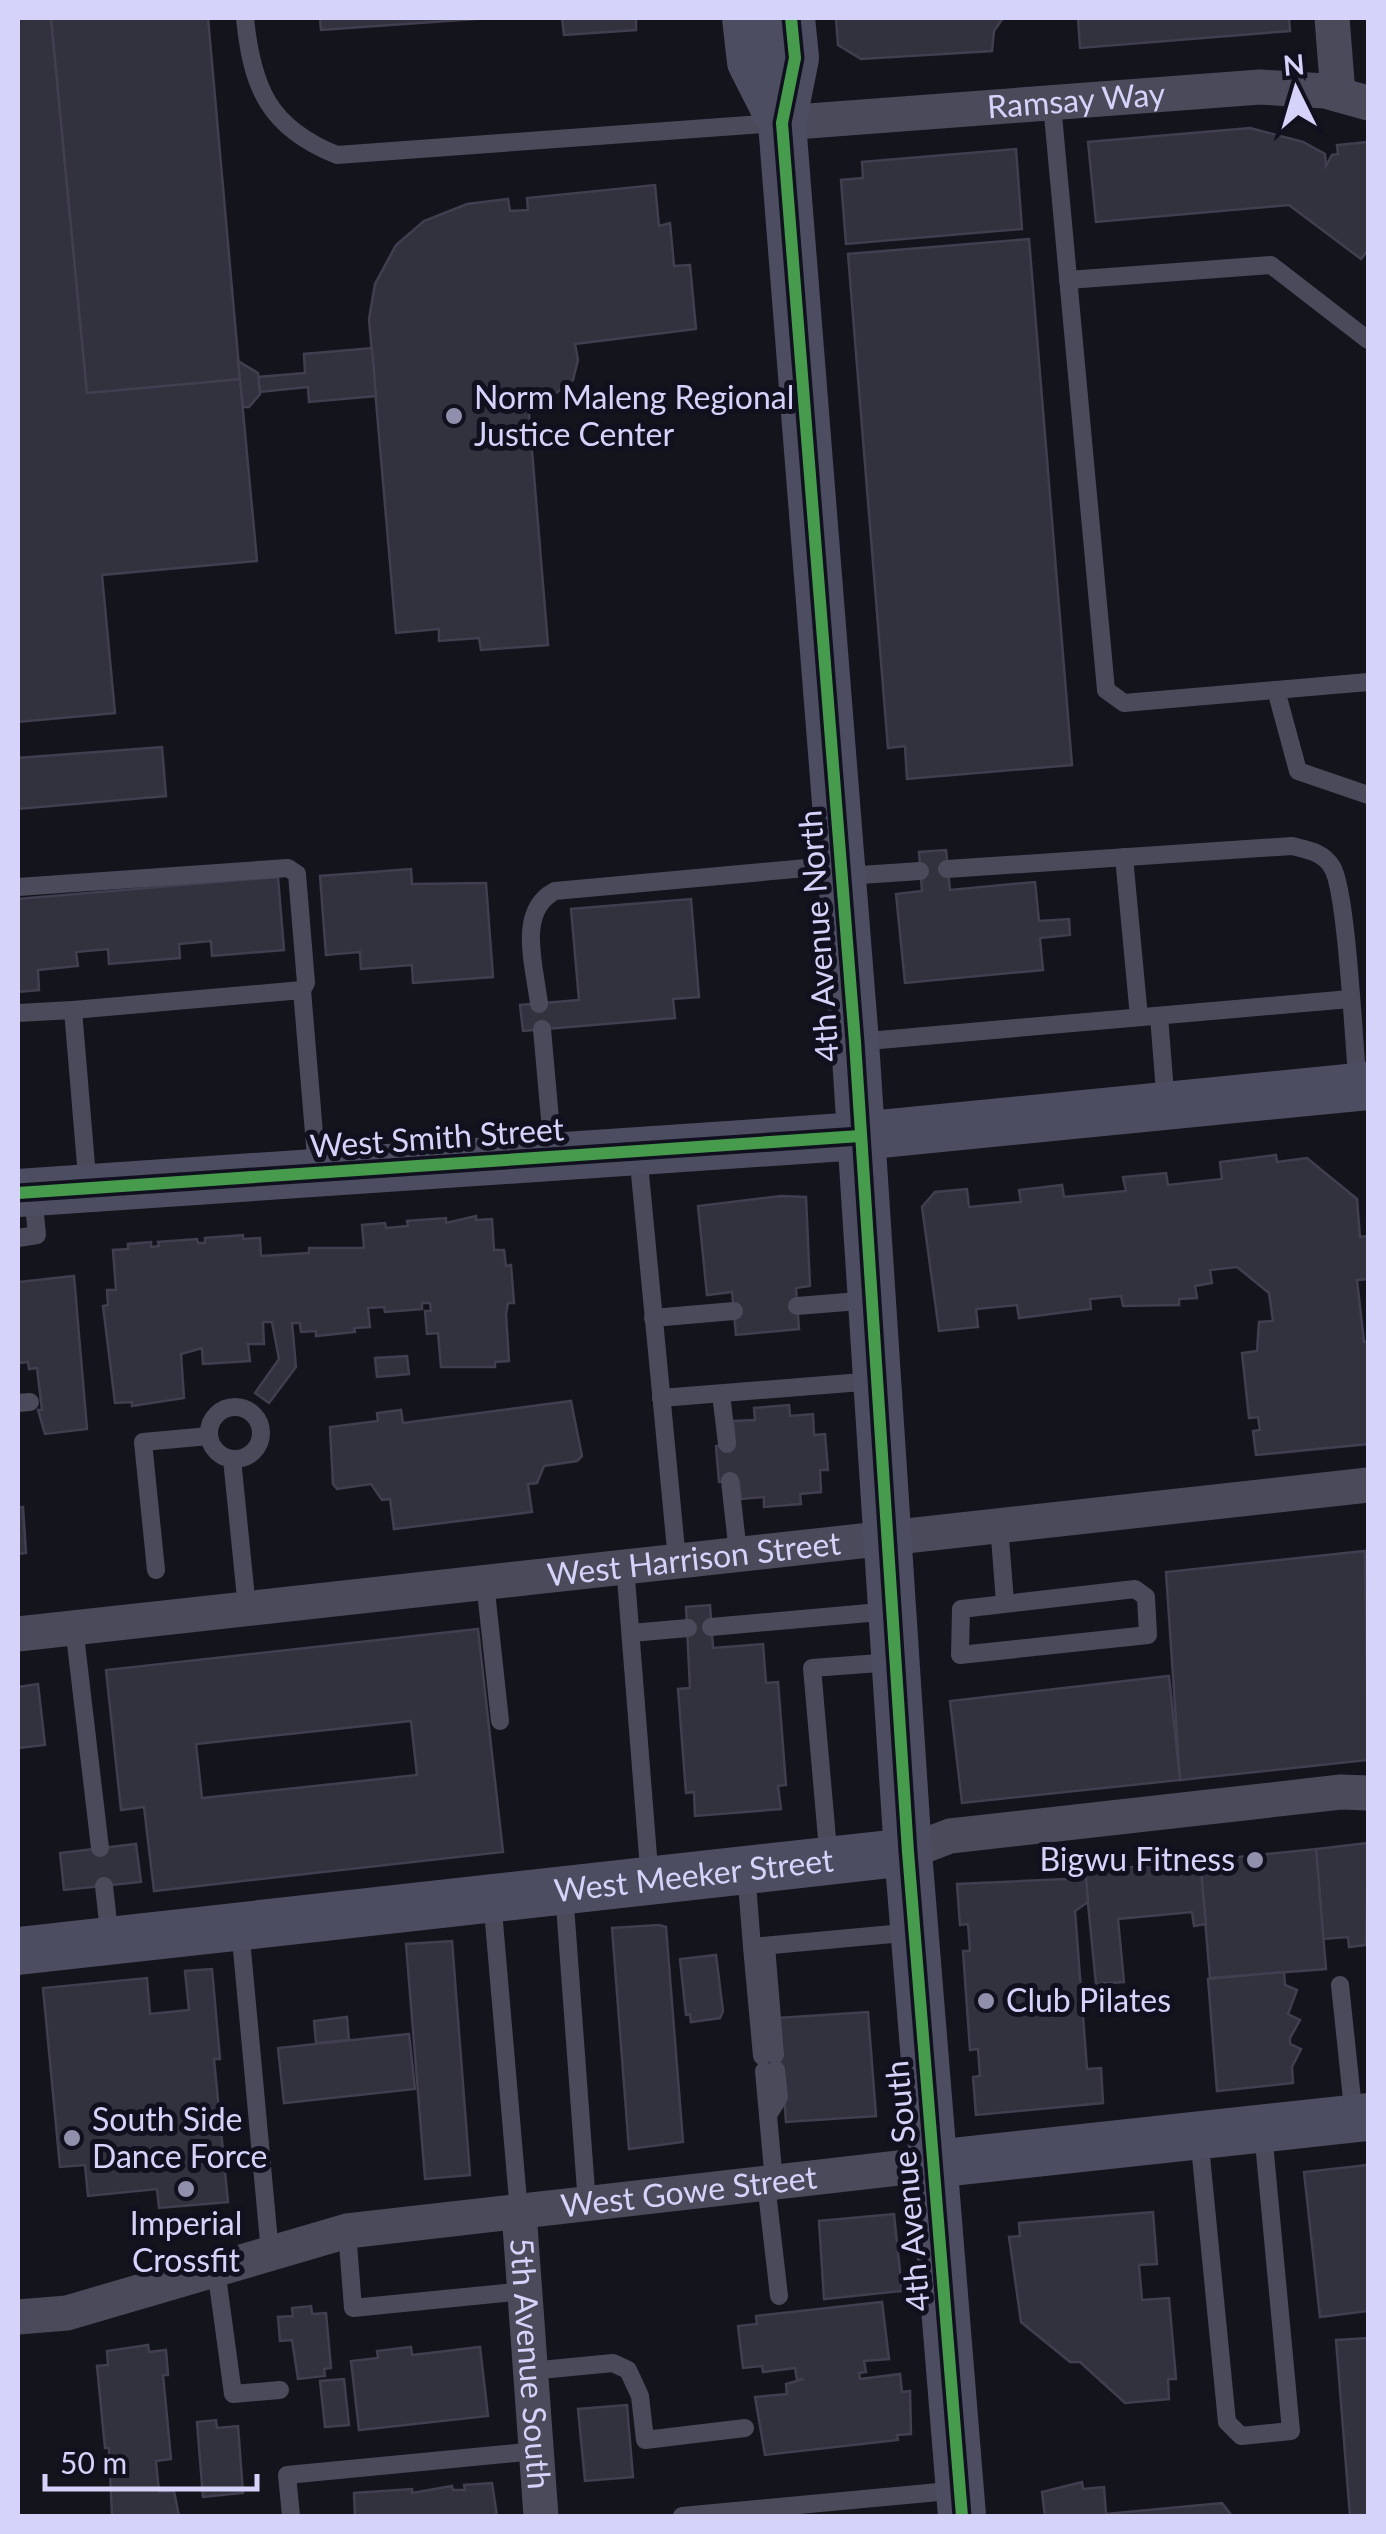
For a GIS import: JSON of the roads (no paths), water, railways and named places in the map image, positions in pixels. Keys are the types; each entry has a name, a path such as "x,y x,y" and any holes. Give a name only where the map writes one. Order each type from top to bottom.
{"street":[{"name":"4th Avenue North","path":"746,18 751,62 782,123"},
{"name":"4th Avenue North","path":"792,18 795,58 782,123 855,1042 908,1852"},
{"path":"1332,18 1354,98"},
{"name":"Ramsay Way","path":"782,123 1260,87 1354,98"},
{"name":"West Smith Street","path":"29,1206 88,1188 860,1136 1363,1086"},
{"name":"West Harrison Street","path":"18,1634 1368,1485"},
{"name":"West Meeker Street","path":"18,1951 908,1852 968,1834 1341,1792 1368,1793"},
{"name":"4th Avenue South","path":"908,1852 961,2504"},
{"name":"West Gowe Street","path":"18,2317 68,2313 347,2231 1361,2118"},
{"name":"5th Avenue South","path":"519,2212 541,2516"}],"lane":[{"path":"246,18 250,64 262,97 298,136 338,156 782,123"},
{"path":"1052,104 1106,690 1124,703 1368,682"},
{"path":"1068,280 1272,265 1368,340"},
{"path":"1276,690 1298,771 1368,795"},
{"path":"948,869 1292,846 1321,854 1335,870 1363,1086"},
{"path":"1124,857 1139,1018"},
{"path":"18,887 288,868 297,874 306,983 302,990 318,1174"},
{"path":"539,1004 531,915 541,898 567,888 736,874 920,870"},
{"path":"18,1013 302,990"},
{"path":"855,1042 1350,1000"},
{"path":"73,1010 88,1188"},
{"path":"1158,1016 1166,1106"},
{"path":"542,1029 554,1159"},
{"path":"638,1152 677,1560"},
{"path":"18,1238 29,1206"},
{"path":"797,1306 872,1300"},
{"path":"653,1318 734,1312"},
{"path":"661,1398 878,1381"},
{"path":"722,1394 726,1444"},
{"path":"226,1408 242,1408 256,1418 261,1434 255,1450 232,1459 216,1452 209,1436 212,1420 226,1408"},
{"path":"156,1570 143,1442 209,1436"},
{"path":"232,1459 247,1608"},
{"path":"730,1481 738,1554"},
{"path":"999,1525 1006,1602"},
{"path":"626,1566 650,1881"},
{"path":"485,1582 500,1721"},
{"path":"1134,1589 1146,1597 1148,1635 960,1655 961,1609 1006,1602 1134,1589"},
{"path":"712,1627 892,1611"},
{"path":"74,1627 100,1848"},
{"path":"631,1633 688,1628"},
{"path":"829,1861 812,1668 895,1661"},
{"path":"746,1871 759,1947 769,2063 770,2183 779,2296"},
{"path":"104,1886 110,1941"},
{"path":"564,1891 587,2204"},
{"path":"492,1899 519,2212"},
{"path":"240,1927 270,2253"},
{"path":"759,1947 914,1932"},
{"path":"1340,1986 1361,2118"},
{"path":"1198,2135 1227,2422 1241,2436 1292,2432 1263,2128"},
{"path":"347,2231 354,2308 525,2292"},
{"path":"216,2269 232,2394 280,2390"},
{"path":"530,2370 613,2363 628,2370 640,2396 645,2440 745,2428"},
{"path":"291,2516 287,2476 536,2451"},
{"path":"682,2516 961,2504"}],"place":[{"name":"Norm Maleng Regional Justice Center","path":"454,416"},
{"name":"Bigwu Fitness","path":"1255,1860"},
{"name":"Club Pilates","path":"986,2001"},
{"name":"South Side Dance Force","path":"72,2138"},
{"name":"Imperial Crossfit","path":"186,2189"}]}
